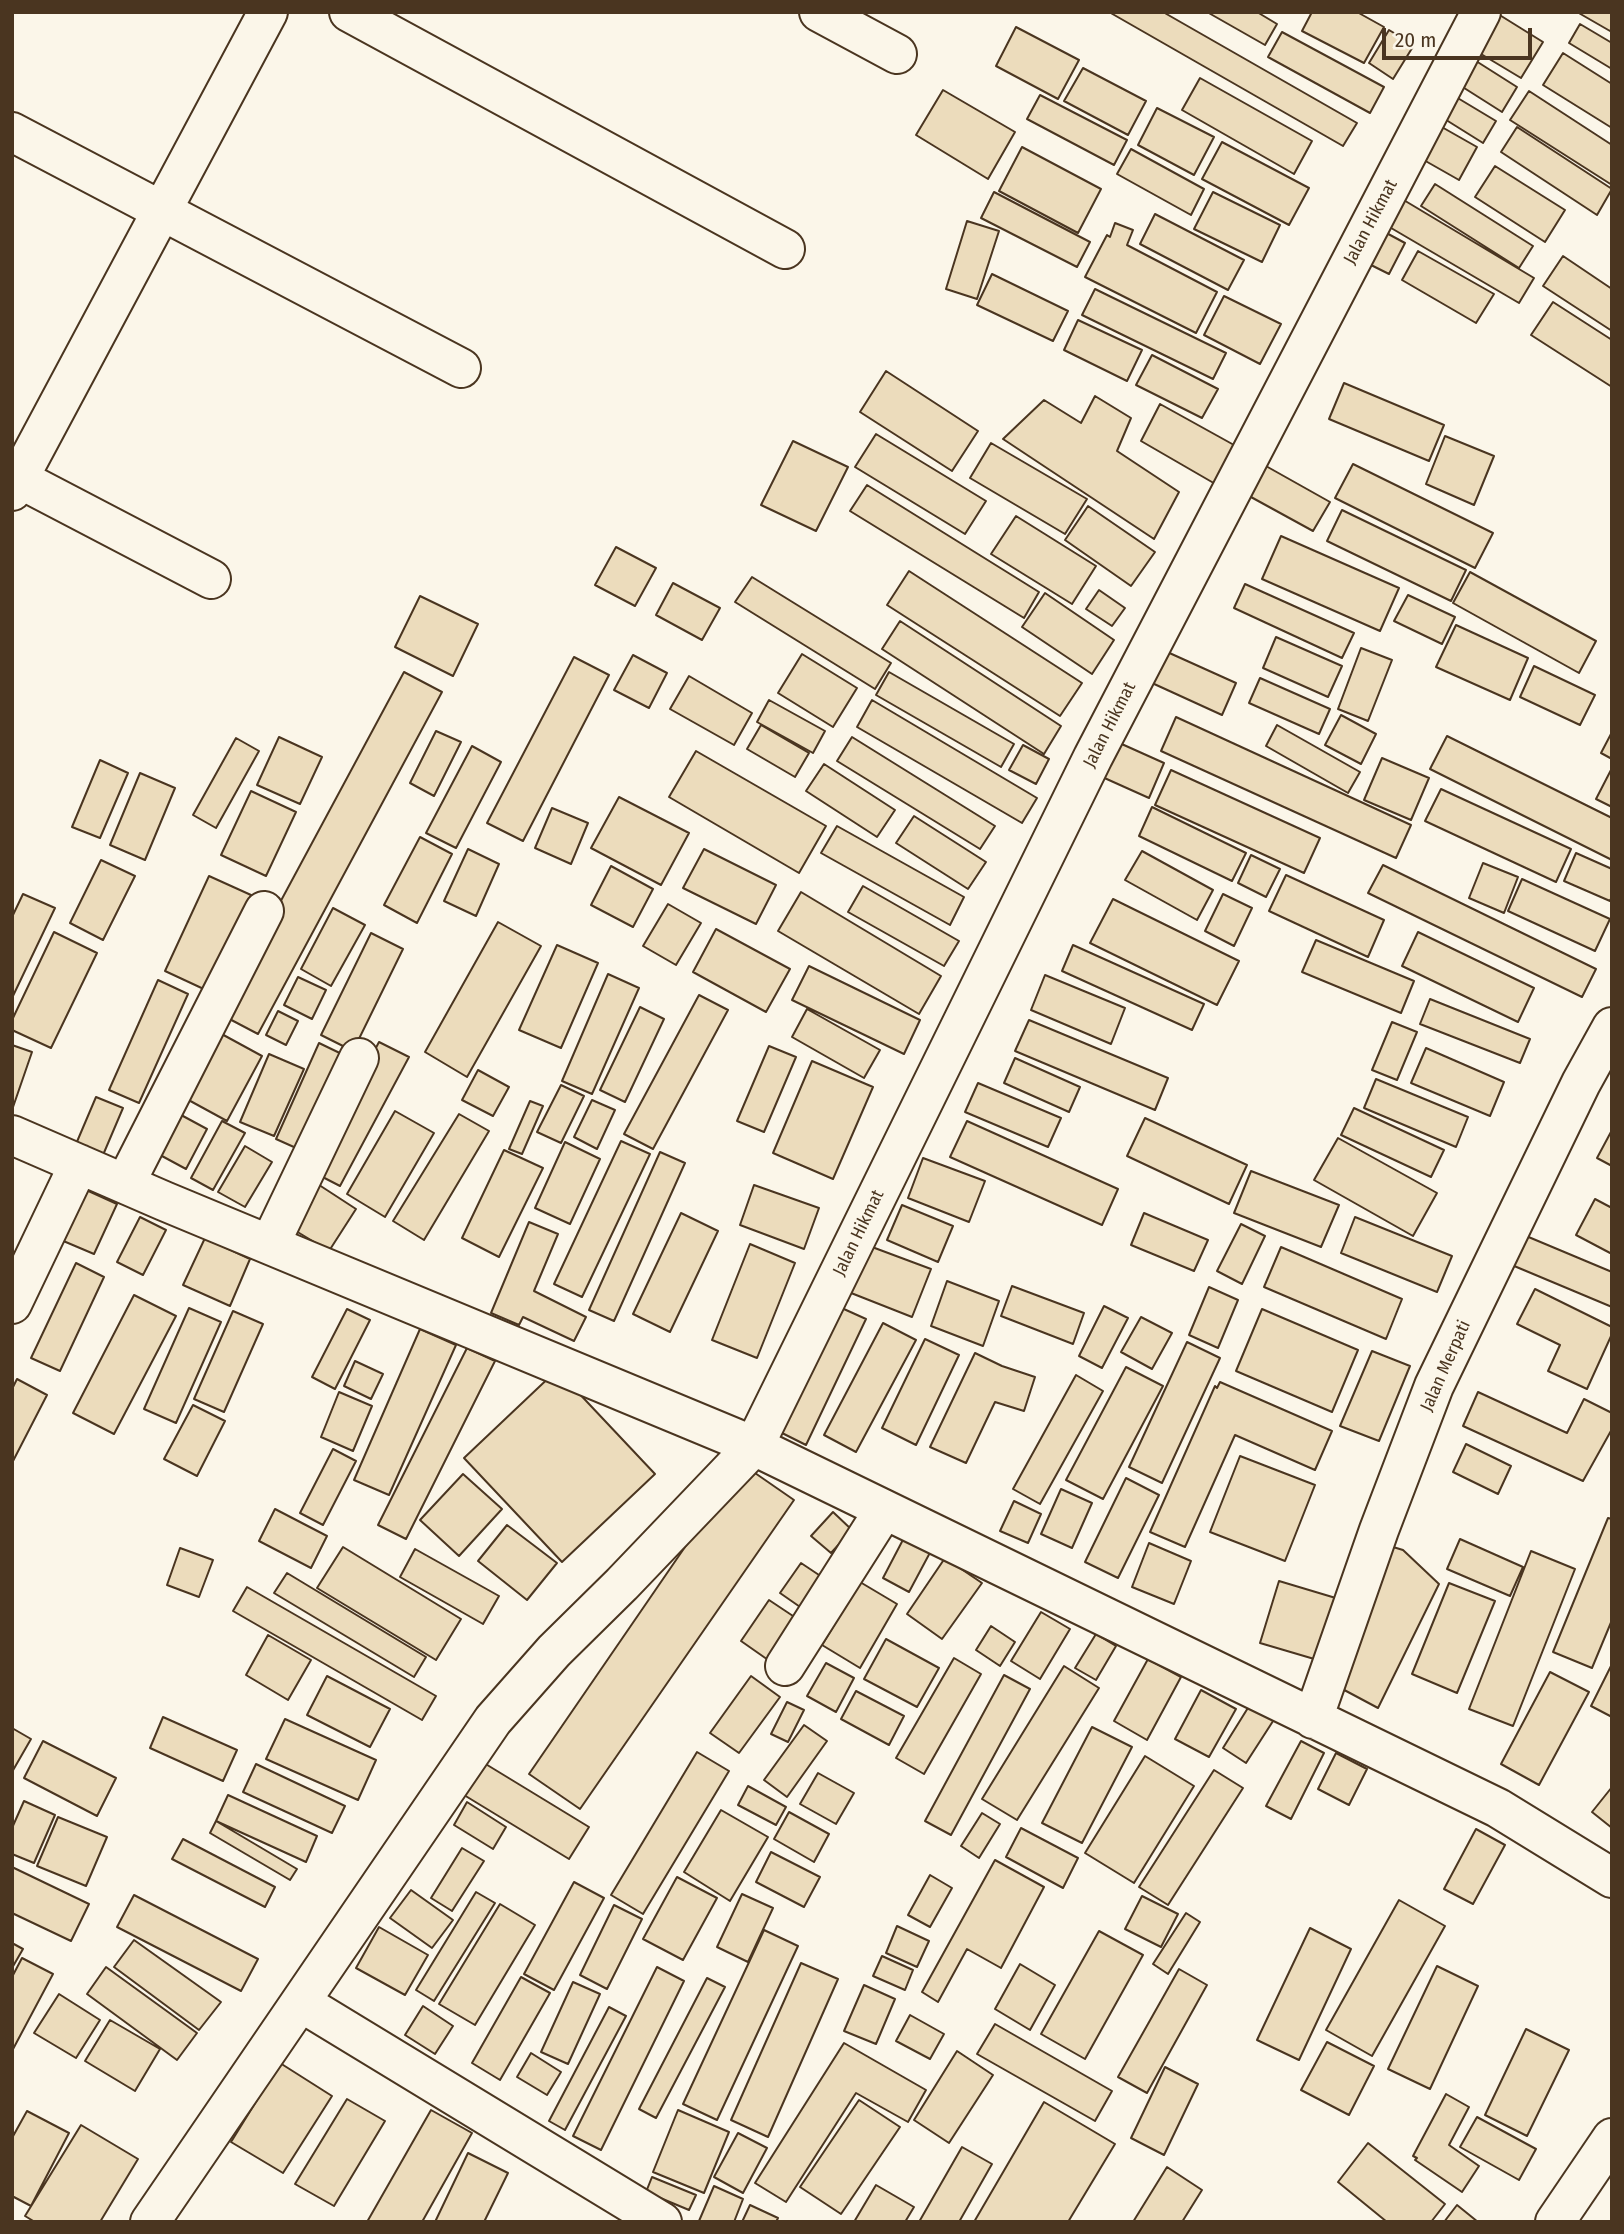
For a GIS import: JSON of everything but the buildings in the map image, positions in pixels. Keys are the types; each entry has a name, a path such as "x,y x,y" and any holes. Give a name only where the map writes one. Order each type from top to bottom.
{"street":[{"path":"211,579 14,481 268,12"},
{"path":"349,12 785,250"},
{"path":"819,12 897,54"},
{"name":"Jalan Hikmat","path":"150,2222 493,1720 554,1651 754,1446 1093,757 1481,12"},
{"path":"12,132 461,368"},
{"path":"125,1184 264,911"},
{"name":"Jalan Merpati","path":"1313,1719 1379,1530 1434,1386 1581,1083 1612,1027"},
{"path":"270,1244 359,1058"},
{"path":"12,1135 754,1446 1498,1808 1612,1878"},
{"path":"12,1304 79,1164"},
{"path":"785,1667 884,1510"},
{"path":"302,2003 662,2222"},
{"path":"1555,2222 1612,2138"}]}
